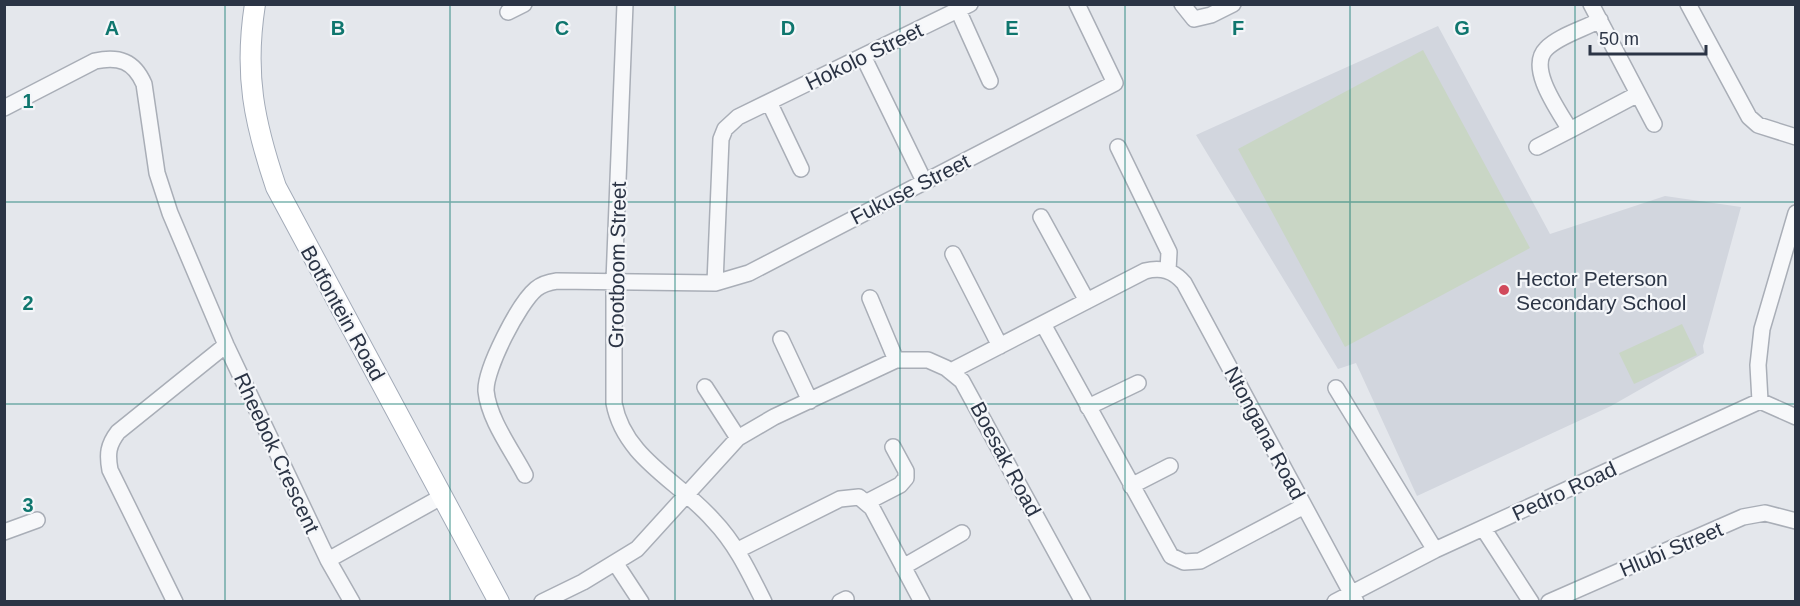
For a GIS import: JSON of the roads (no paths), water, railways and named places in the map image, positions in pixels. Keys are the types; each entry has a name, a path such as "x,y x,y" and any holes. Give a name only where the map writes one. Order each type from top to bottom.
{"main road":[{"name":"Botfontein Road","path":"255,4 250,49 251,90 258,132 276,187 499,602"}],"street":[{"path":"508,12 524,4"},
{"name":"Grootboom Street","path":"625,4 614,281 614,403 617,417 636,451 688,496"},
{"name":"Fukuse Street","path":"525,475 491,411 486,392 487,379 496,357 524,303 538,286 557,281 715,283 749,273 1115,83 1077,4"},
{"path":"1182,4 1194,19 1211,15 1233,4"},
{"path":"1591,4 1654,124"},
{"path":"1688,4 1749,117 1758,125 1796,137"},
{"name":"Hokolo Street","path":"715,283 723,134 733,120 964,7 990,81"},
{"path":"1570,130 1540,75 1539,61 1549,46 1600,20"},
{"path":"863,56 924,181"},
{"name":"Rheebok Crescent","path":"4,108 95,61 110,58 129,63 138,72 144,84 149,128 164,193 226,345 328,560 352,602"},
{"path":"1537,147 1638,94"},
{"path":"769,102 801,168"},
{"path":"951,371 1145,271 1168,270 1169,252 1118,147"},
{"path":"1795,214 1762,329 1758,365 1760,401 1796,417"},
{"path":"1041,217 1087,301"},
{"path":"953,254 1000,346"},
{"name":"Ntongana Road","path":"1168,270 1184,283 1353,597"},
{"path":"870,298 896,360"},
{"path":"1043,324 1167,551 1184,562 1200,561 1304,506"},
{"path":"781,339 810,401"},
{"name":"Rheebok Crescent","path":"175,602 110,470 110,443 118,432 226,345"},
{"name":"Boesak Road","path":"542,602 616,564 637,549 688,496 738,438 896,360 928,360 951,371 968,390 1083,602"},
{"path":"1088,406 1138,383"},
{"path":"705,387 738,438"},
{"path":"1336,388 1435,550"},
{"name":"Pedro Road","path":"1335,602 1353,597 1435,550 1760,401"},
{"path":"867,502 900,485 906,478 906,471 892,447"},
{"path":"1131,486 1170,466"},
{"name":"Rheebok Crescent","path":"328,560 443,496"},
{"path":"688,496 713,519 738,550 764,602"},
{"path":"738,550 846,496 859,497 867,502 922,602"},
{"name":"Hlubi Street","path":"1549,602 1743,517 1764,513 1796,522"},
{"path":"4,532 37,520"},
{"path":"1483,528 1531,602"},
{"path":"903,567 962,533"},
{"path":"616,564 641,602"}],"place":[{"name":"Hector Peterson Secondary School","path":"1504,290"}]}
